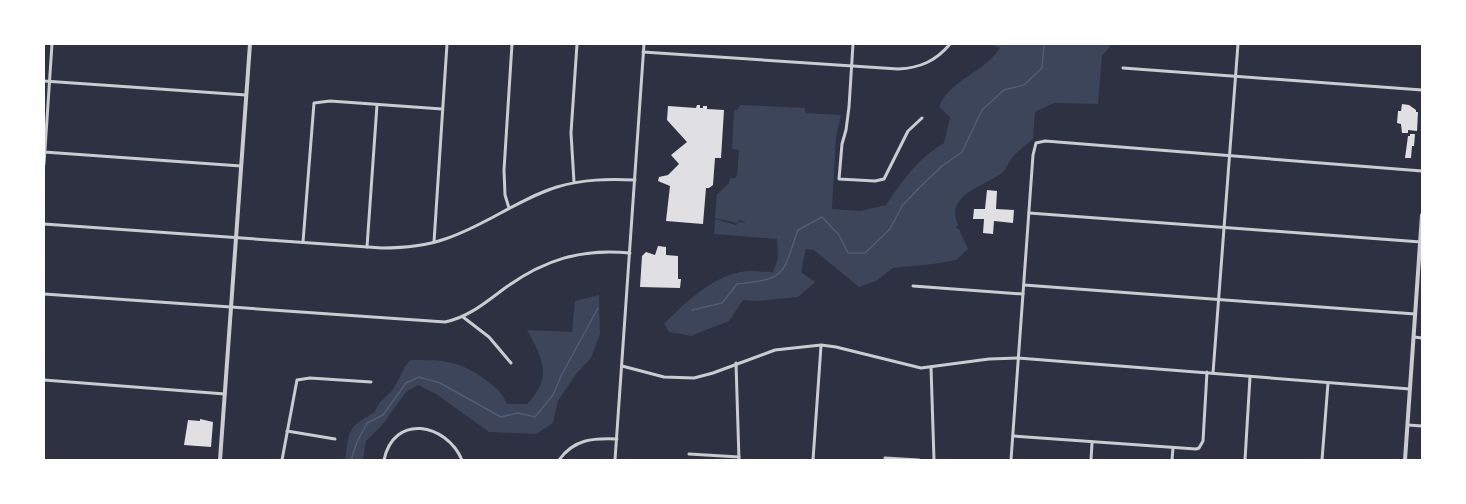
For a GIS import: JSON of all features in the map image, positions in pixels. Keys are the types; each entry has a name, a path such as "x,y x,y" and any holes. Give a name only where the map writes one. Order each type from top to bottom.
{"street":[{"path":"44,164 52,44"},
{"path":"220,460 250,44"},
{"path":"434,243 447,44"},
{"path":"509,208 505,187 504,152 512,44"},
{"path":"574,182 571,133 577,44"},
{"path":"615,460 644,44"},
{"path":"853,44 846,130 842,144 839,179 875,181 885,179 908,131 922,118"},
{"path":"643,52 898,69 913,68 935,58 950,44"},
{"path":"1213,373 1238,44"},
{"path":"1123,68 1422,90"},
{"path":"44,81 246,95"},
{"path":"303,242 314,103 330,101 442,109"},
{"path":"367,246 377,104"},
{"path":"1011,460 1033,149 1036,143 1045,141 1422,171"},
{"path":"44,152 241,166"},
{"path":"44,224 408,247 434,243 463,232 542,192 574,182 603,179 635,180"},
{"path":"1029,213 1420,242"},
{"path":"1405,460 1422,215"},
{"path":"44,294 436,322 454,320 463,316 527,273 551,261 587,253 630,253"},
{"path":"1024,285 1415,314"},
{"path":"913,286 1023,294"},
{"path":"463,316 489,337 511,363"},
{"path":"1414,337 1422,338"},
{"path":"622,366 664,378 680,379 713,373 775,350 821,345 913,367 1018,358 1410,388"},
{"path":"813,460 821,345"},
{"path":"689,454 739,459 736,363"},
{"path":"930,367 934,460"},
{"path":"1013,436 1196,449 1203,441 1207,372"},
{"path":"1245,460 1251,377"},
{"path":"282,460 298,379 371,382"},
{"path":"44,381 225,394"},
{"path":"1322,460 1328,383"},
{"path":"1408,425 1422,426"},
{"path":"384,460 389,446 397,436 408,430 420,429 431,430 446,438 456,448 462,460"},
{"path":"287,431 335,439"},
{"path":"559,460 571,447 581,441 593,438 617,439"},
{"path":"1091,460 1092,443"},
{"path":"1172,460 1173,448"},
{"path":"885,458 919,460"}],"shaded area":[{"path":"990,44 1112,44 1102,56 1098,104 1054,103 1035,112 1033,139 1019,150 1005,170 971,191 957,205 955,214 958,225 956,228 959,229 968,249 956,260 893,268 876,281 859,287 814,250 806,249 801,272 815,282 798,297 743,300 729,321 691,336 669,332 664,324 708,286 740,272 773,272 778,258 777,239 714,234 715,219 736,225 739,222 747,223 715,218 717,194 729,183 730,178 735,178 737,175 739,150 732,149 734,110 737,110 740,105 805,108 805,113 841,115 836,137 832,209 860,211 886,205 918,163 944,143 950,117 939,107 951,90 986,64 1000,48"},
{"path":"599,295 600,334 591,358 576,374 558,401 553,423 536,434 489,432 436,394 418,385 406,392 383,424 366,441 363,460 345,460 349,436 354,426 375,412 379,404 393,390 410,360 450,362 467,368 493,385 507,404 527,404 540,385 543,368 527,330 572,332 575,301"}],"building":[{"path":"1402,104 1409,105 1418,112 1417,131 1408,130 1408,133 1402,133 1401,124 1397,123 1398,111 1401,111"},
{"path":"700,105 700,108 707,106 707,109 724,110 721,158 715,158 713,185 706,188 703,224 666,221 670,186 658,181 659,177 668,175 679,164 671,155 687,142 667,120 668,106 696,108"},
{"path":"1415,134 1414,146 1412,146 1411,158 1405,158 1408,136"},
{"path":"987,190 997,191 996,209 1014,210 1013,223 994,221 993,234 983,233 984,219 973,219 974,209 985,209"},
{"path":"658,246 666,247 666,255 678,256 680,288 640,287 642,256 646,252 655,255"},
{"path":"200,419 213,422 211,447 184,445 188,420 200,421"}],"waterway":[{"path":"692,310 722,303 737,284 766,280 781,272 798,230 822,217 839,235 848,253 865,253 890,229 902,206 918,189 942,166 962,152 982,110 1004,90 1024,85 1042,68 1044,44"},
{"path":"351,460 367,423 383,415 406,383 419,377 440,383 501,417 518,413 535,417 553,395 598,308"}]}
